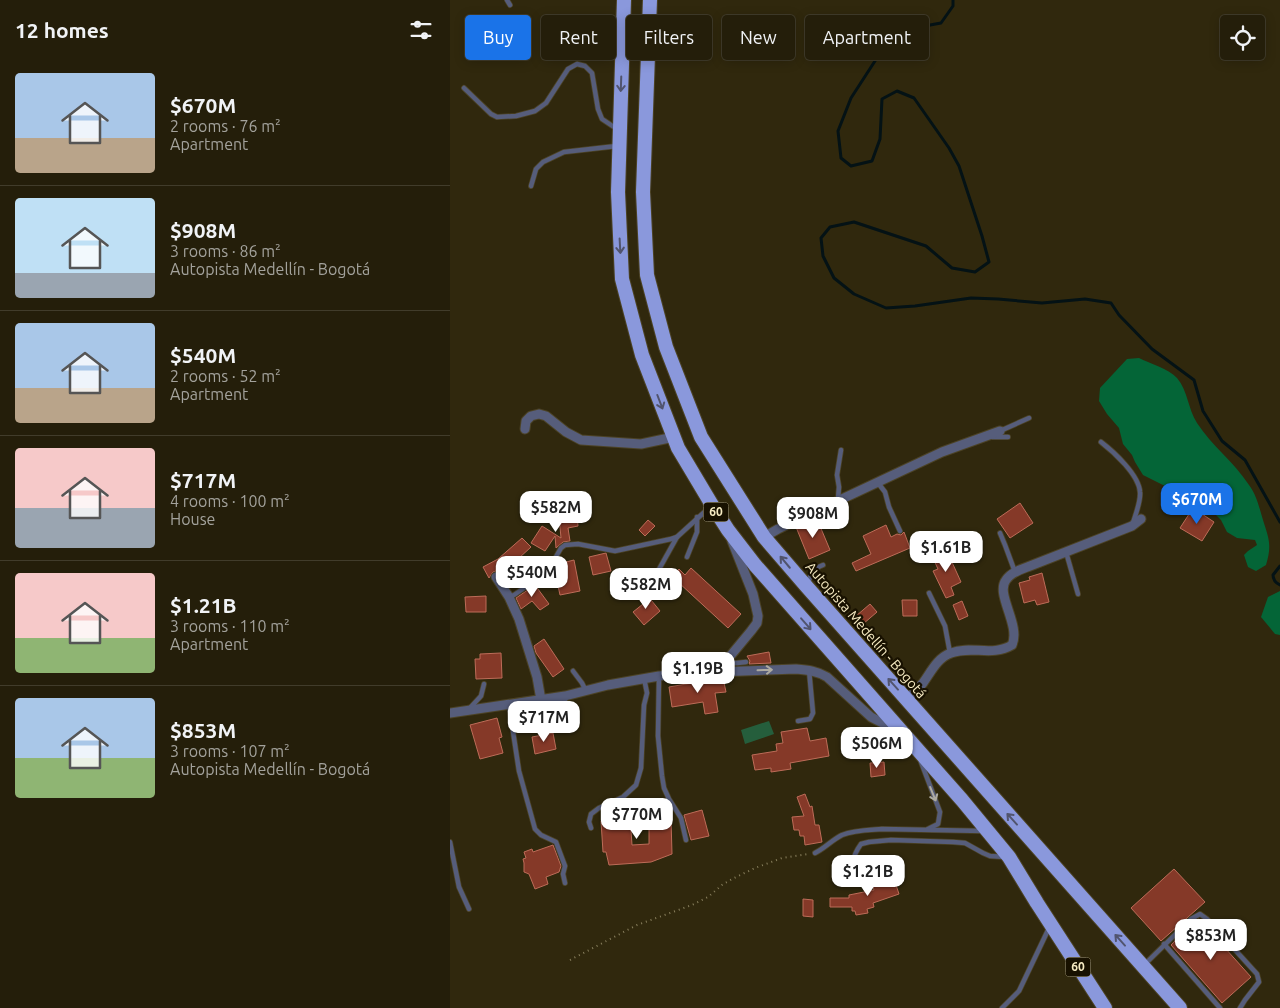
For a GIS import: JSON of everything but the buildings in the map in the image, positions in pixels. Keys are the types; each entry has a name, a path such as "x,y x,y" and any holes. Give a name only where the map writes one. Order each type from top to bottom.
{"highway":[{"name":"60","path":"624,0 618,192 622,278 642,355 678,448 728,530 755,565 1009,857 1105,1008"},
{"name":"Autopista Medellín - Bogotá","path":"650,0 643,192 647,275 666,347 701,436 764,536 806,587 1180,1008"},
{"path":"1161,986 1174,1008"}],"street":[{"path":"526,429 526,421 530,416 539,414 546,416 566,432 581,440 640,444 674,437"},
{"path":"764,536 942,452 1000,431"},
{"path":"906,700 922,684 938,662 950,653 958,651 1002,650 1012,646 1014,630 1003,587 1004,582 1014,572 1132,526 1141,519"},
{"path":"717,672 752,631 758,616 753,594 728,530"},
{"path":"496,577 509,597 519,619 537,676 541,700"},
{"path":"450,713 565,696 659,676 796,669 809,670 827,677 871,717 903,733"}],"lane":[{"path":"507,0 510,5"},
{"path":"464,88 491,114 497,117 516,116 535,111 546,104 568,69 577,64 585,66 592,73 598,109 602,119 615,129 620,130"},
{"path":"531,186 536,169 543,162 564,152 619,146"},
{"path":"1000,431 1029,418"},
{"path":"988,434 993,437 1008,438"},
{"path":"1101,442 1128,468 1139,487 1139,501 1132,526"},
{"path":"838,501 839,488 836,474 841,450"},
{"path":"877,482 885,492 889,507 900,531"},
{"path":"651,591 653,580 677,537 712,505"},
{"path":"687,557 696,532 698,517"},
{"path":"1000,533 1014,572"},
{"path":"509,597 543,575 565,545 578,544 615,551 677,537"},
{"path":"1066,552 1078,594"},
{"path":"806,587 815,568 823,565"},
{"path":"930,593 945,626 950,653"},
{"path":"724,663 737,664 746,662"},
{"path":"798,721 810,719 813,713 809,670"},
{"path":"572,671 586,691"},
{"path":"659,676 658,736 662,776 664,788 681,818 686,840"},
{"path":"591,828 589,822 591,814 599,808 624,797 636,785 640,768 643,713 647,693 644,678"},
{"path":"468,710 481,696 484,684"},
{"path":"548,714 564,711 565,696"},
{"path":"509,705 519,771 535,829 541,835 556,842 565,866 563,874 565,882"},
{"path":"918,752 940,812 938,824 927,830"},
{"path":"815,853 824,849 842,835 856,832 882,829 988,831"},
{"path":"858,880 853,867 853,859 856,850 861,844 869,842 892,840 966,843 990,856 1009,857"},
{"path":"450,842 459,887 469,908"},
{"path":"1143,966 1191,919 1200,914 1207,919 1257,974 1259,982 1240,1008"},
{"path":"1002,1008 1019,992 1051,925"},
{"path":"1164,944 1220,1008"}],"path":[{"path":"570,960 637,925 700,901 722,885 755,868 782,858 815,853"}],"green space":[{"path":"1139,358 1164,369 1177,378 1184,389 1197,423 1252,489 1258,502 1269,542 1266,565 1256,571 1248,567 1244,555 1257,545 1255,540 1237,538 1227,532 1221,520 1213,512 1191,495 1175,495 1167,487 1143,475 1132,455 1123,444 1119,428 1099,401 1100,388 1127,359"},
{"path":"1280,591 1280,635 1275,634 1261,617 1268,597"},
{"path":"769,721 774,734 745,744 741,730"}],"waterway":[{"path":"953,0 953,6 941,23 903,30 886,44 851,98 838,131 841,158 851,166 872,161 880,139 882,99 897,91 914,98 949,148 959,166 989,262 975,272 952,268 926,246 854,222 830,227 821,238 823,256 834,278 854,294 886,308 971,298 1042,303 1085,299 1111,303 1119,315 1152,349 1194,380 1203,411 1222,441 1245,460 1280,522"},
{"path":"1280,566 1273,575 1275,581 1280,585"}]}
